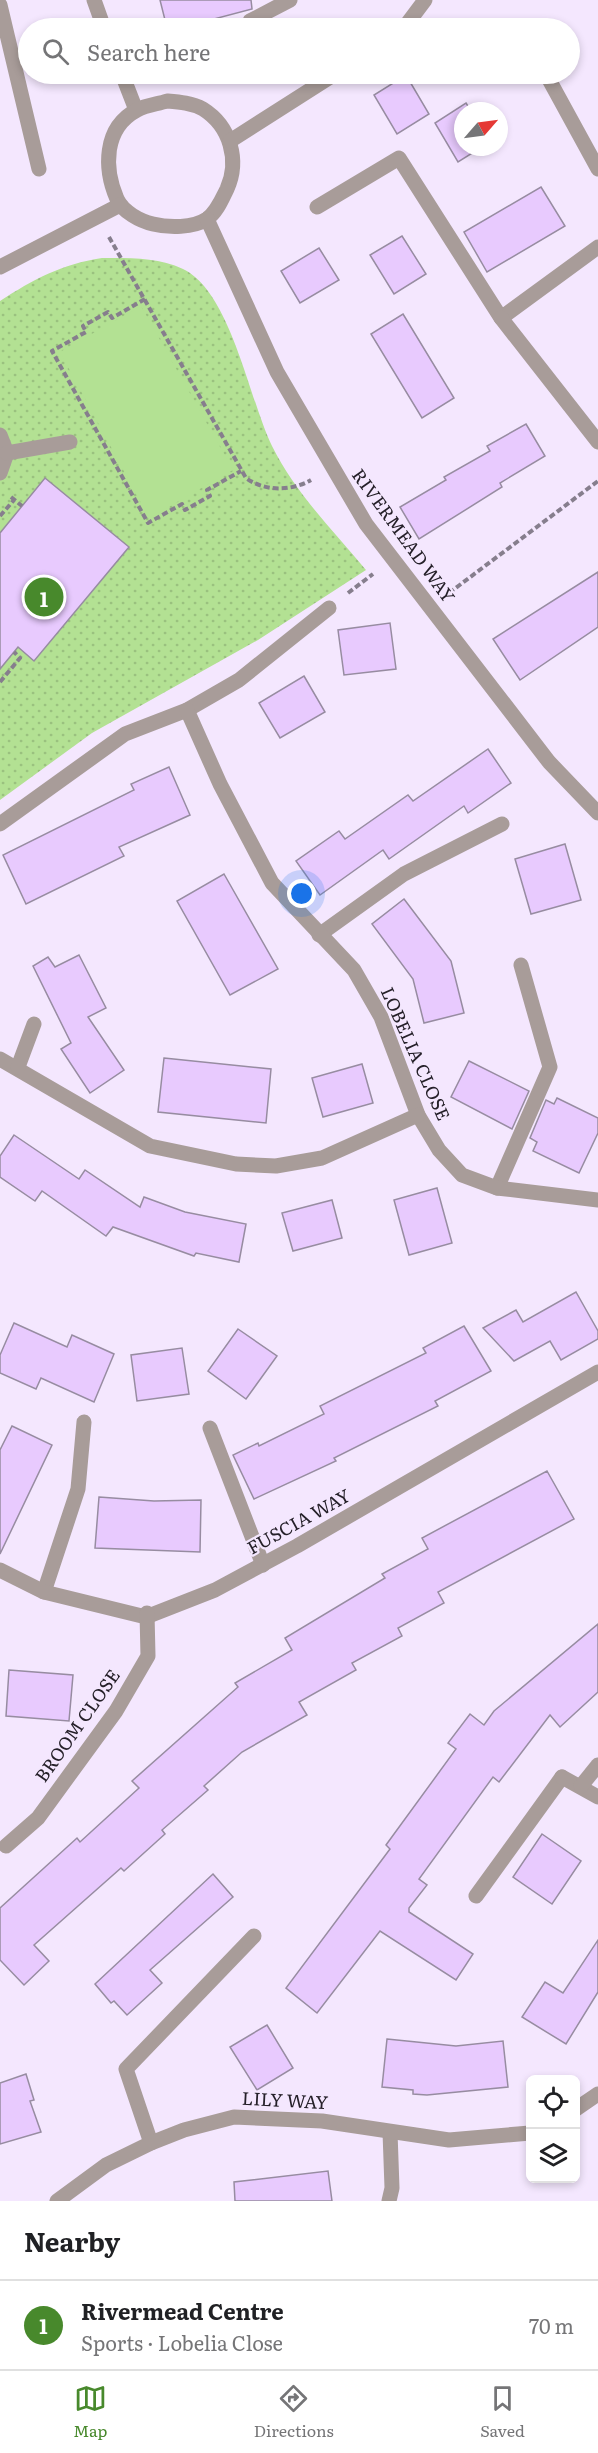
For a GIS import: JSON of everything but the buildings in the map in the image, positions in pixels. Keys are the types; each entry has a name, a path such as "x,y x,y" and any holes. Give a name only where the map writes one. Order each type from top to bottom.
{"street":[{"path":"94,0 100,18"},
{"path":"256,18 290,0"},
{"path":"412,18 425,0"},
{"path":"0,5 18,81"},
{"path":"19,84 39,169"},
{"path":"126,84 136,110"},
{"path":"230,141 318,84"},
{"path":"551,84 598,169"},
{"path":"167,100 189,104 203,110 220,124 230,141 234,162 232,177 220,204 207,219 166,227 145,222 120,205 109,181 107,158 110,142 122,123 136,110 167,100"},
{"path":"317,207 399,158 501,318 598,442"},
{"path":"0,267 99,218 120,205"},
{"name":"RIVERMEAD WAY","path":"207,219 277,372 331,468 366,524 549,762 598,813"},
{"path":"501,318 598,247"},
{"path":"0,435 7,453 0,473"},
{"path":"7,453 70,442"},
{"path":"0,824 125,734 187,710 239,680 329,608"},
{"name":"LOBELIA CLOSE","path":"187,710 220,784 272,884 354,970 381,1017 418,1115 439,1150 462,1175 497,1188 598,1200"},
{"path":"320,935 404,874 502,824"},
{"path":"497,1188 550,1067 521,965"},
{"path":"18,1067 34,1024"},
{"path":"0,1059 18,1067 150,1146 236,1164 276,1166 322,1158 418,1115"},
{"name":"FUSCIA WAY","path":"147,1615 215,1590 263,1565 598,1372"},
{"path":"44,1592 78,1489 84,1422"},
{"path":"210,1428 263,1565"},
{"path":"0,1570 44,1592 147,1615"},
{"name":"BROOM CLOSE","path":"3,1848 38,1818 116,1711 148,1656 147,1615"},
{"path":"581,1786 598,1765"},
{"path":"476,1896 562,1777 598,1797"},
{"path":"151,2143 126,2069 255,1936"},
{"path":"580,2106 598,2094"},
{"name":"LILY WAY","path":"57,2201 105,2165 151,2143 184,2130 234,2117 322,2121 448,2140 526,2133"},
{"path":"389,2201 392,2188 390,2132"}],"path":[{"path":"99,218 241,471 255,485 297,488 331,468"},
{"path":"145,299 112,318 108,312 83,326 86,332 52,351 148,524 182,504 185,510 210,496 207,490 241,471"},
{"path":"429,608 598,481"},
{"path":"0,516 14,500"},
{"path":"329,608 392,559"},
{"path":"0,682 20,658 14,652"}],"green space":[{"path":"102,258 164,262 183,269 200,281 214,300 237,348 272,446 292,480 315,511 366,570 258,640 92,733 0,800 0,301 49,274 74,264"},
{"path":"141,306 233,470 149,518 60,352"}],"place":[{"name":"Rivermead Centre","path":"44,597"}]}
